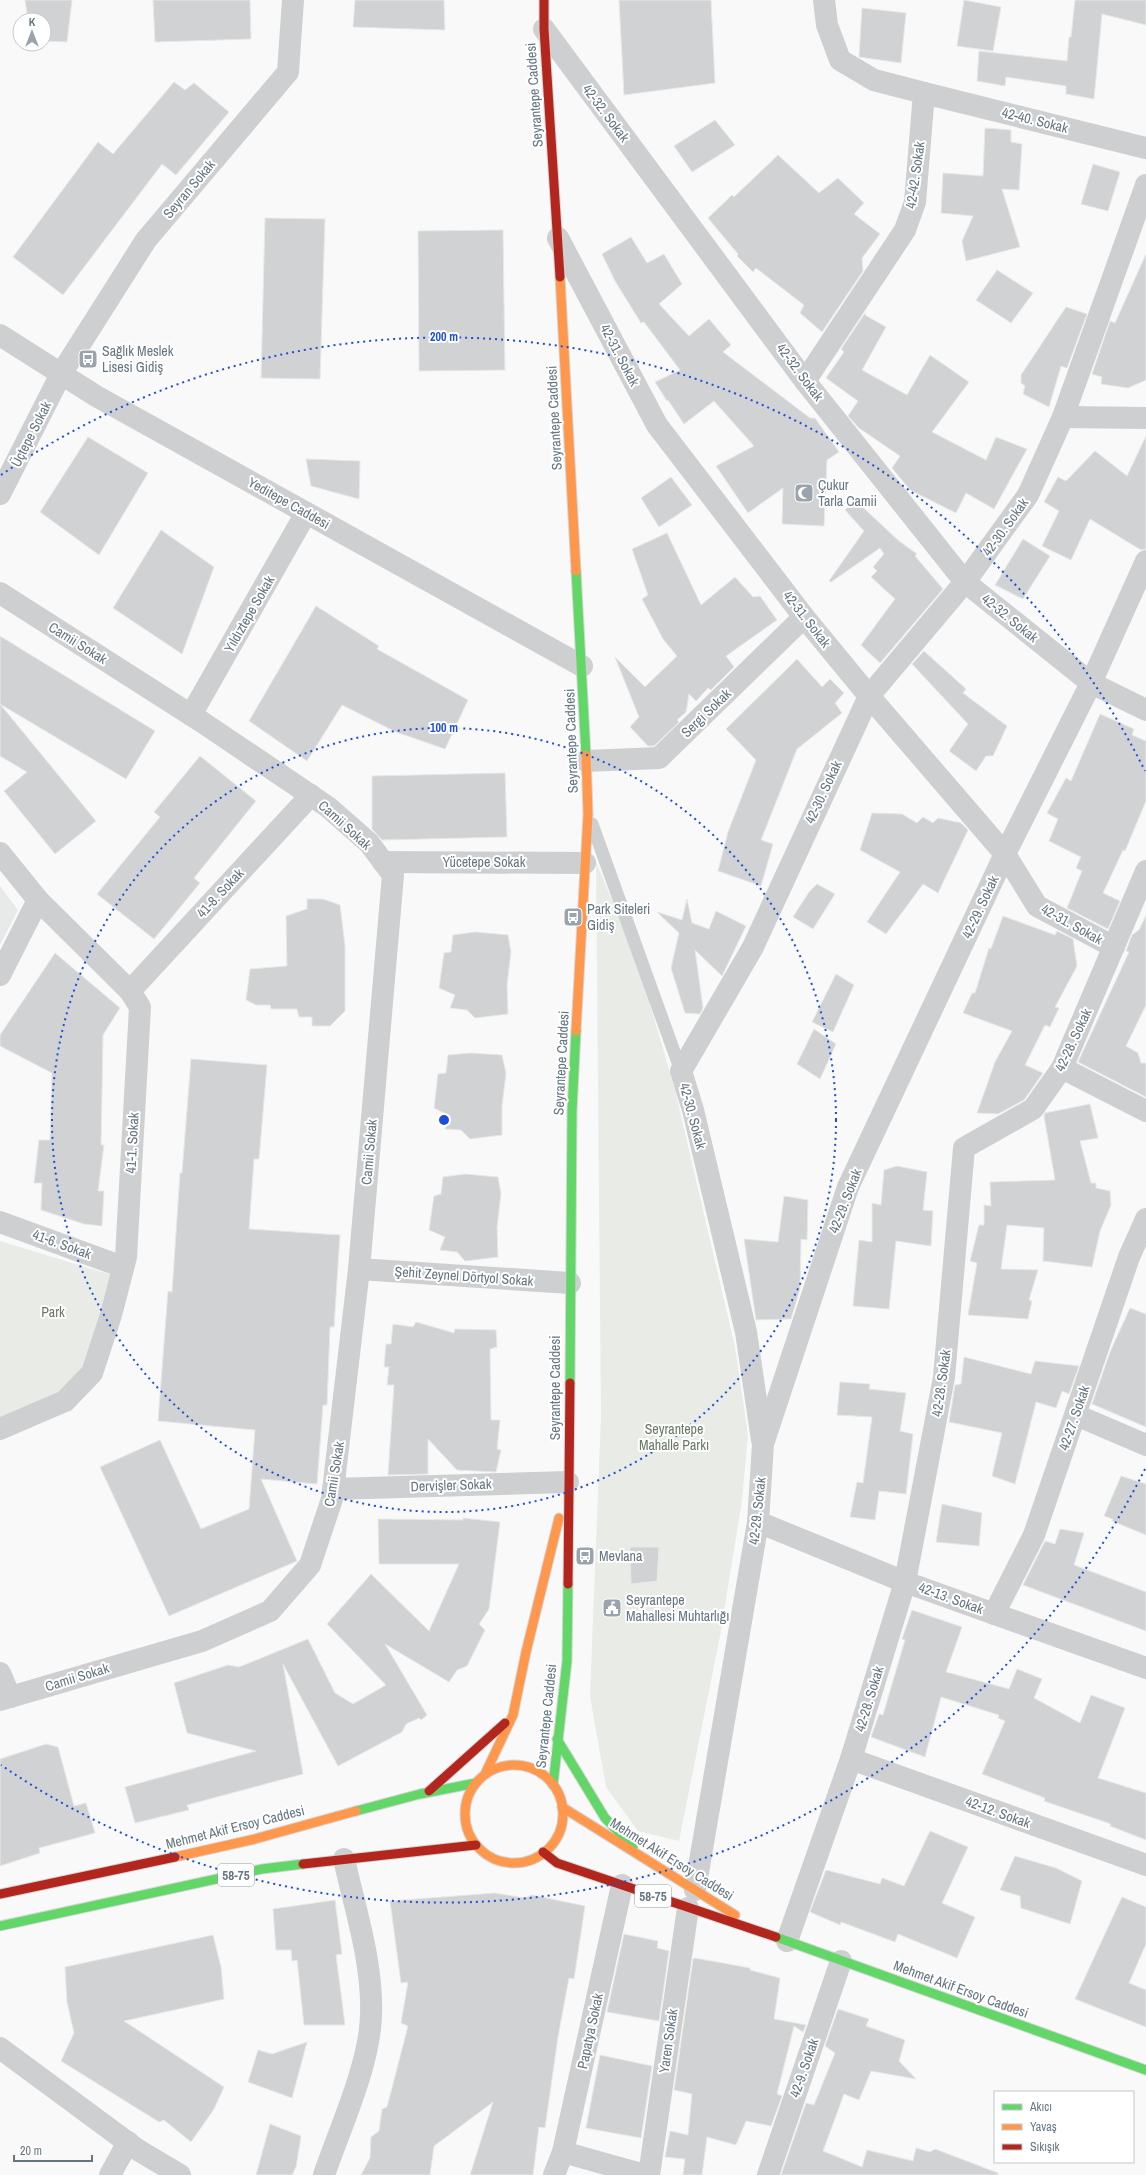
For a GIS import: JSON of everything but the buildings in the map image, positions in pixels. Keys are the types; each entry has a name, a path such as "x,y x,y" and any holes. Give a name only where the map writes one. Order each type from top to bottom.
{"street":[{"name":"Seyran Sokak","path":"61,374 146,240 288,72 293,0"},
{"name":"Seyrantepe Caddesi","path":"544,0 544,29 558,238 582,666 588,814 572,1111 566,1660 553,1785"},
{"path":"824,0 827,25 840,60 874,80 924,93"},
{"name":"42-32. Sokak","path":"544,29 806,381 965,582 1091,683 1146,710"},
{"name":"42-40. Sokak","path":"924,93 1146,148"},
{"name":"42-42. Sokak","path":"806,381 905,230 915,202 924,93"},
{"name":"42-30. Sokak","path":"762,1444 746,1332 693,1110 681,1071 753,947 821,795 869,696 965,582 1028,495 1062,417 1146,185"},
{"name":"42-31. Sokak","path":"558,238 658,425 804,617 869,696 1005,854 1037,906 1114,947"},
{"name":"Yeditepe Caddesi","path":"0,335 96,396 582,666"},
{"name":"Üçtepe Sokak","path":"0,494 61,374"},
{"path":"1062,417 1146,418"},
{"name":"Yıldıztepe Sokak","path":"191,715 306,513"},
{"name":"42-29. Sokak","path":"692,1899 758,1522 762,1444 848,1187 1005,854 1091,683 1146,561"},
{"name":"Camii Sokak","path":"0,593 191,715 328,807 369,843 393,875 359,1269 332,1499 310,1565 270,1610 202,1641 5,1698"},
{"name":"Sergi Sokak","path":"586,761 659,758 804,617"},
{"name":"41-8. Sokak","path":"130,991 311,795"},
{"name":"41-1. Sokak","path":"0,853 38,900 130,991 140,1007 126,1256 111,1315 92,1373 65,1401 0,1429"},
{"name":"Yücetepe Sokak","path":"383,862 585,862"},
{"name":"42-28. Sokak","path":"787,1941 851,1759 905,1582 944,1377 964,1148 1033,1109 1062,1068 1146,871"},
{"path":"0,974 38,900"},
{"path":"1062,1068 1146,1111"},
{"name":"42-27. Sokak","path":"994,1614 1034,1535 1129,1257 1146,1219"},
{"name":"41-6. Sokak","path":"0,1222 123,1267"},
{"name":"Şehit Zeynel Dörtyol Sokak","path":"359,1269 570,1283"},
{"path":"1076,1415 1146,1445"},
{"name":"Seyrantepe Caddesi","path":"485,1774 513,1715 526,1652 568,1482"},
{"name":"Dervişler Sokak","path":"333,1489 568,1482"},
{"name":"42-13. Sokak","path":"758,1522 905,1582 1146,1668"},
{"path":"0,1673 5,1698"},
{"path":"429,1791 513,1715"},
{"path":"557,1739 605,1818 640,1855"},
{"name":"42-12. Sokak","path":"851,1759 1146,1865"},
{"path":"520,1765 542,1774 553,1785 562,1807 562,1822 557,1837 543,1852 527,1861 507,1862 489,1855 476,1845 468,1832 465,1817 469,1794 476,1783 485,1774 505,1766 520,1765"},
{"name":"Mehmet Akif Ersoy Caddesi","path":"0,1894 256,1839 429,1791 476,1783"},
{"name":"Mehmet Akif Ersoy Caddesi","path":"562,1807 640,1855 692,1899 766,1935 787,1941 1146,2070"},
{"name":"58-75","path":"0,1926 262,1869 476,1845"},
{"name":"Mehmet Akif Ersoy Caddesi","path":"543,1852 557,1863 622,1885 692,1899 766,1935"},
{"path":"324,2175 364,2060 371,2015 368,1964 344,1859"},
{"name":"Papatya Sokak","path":"554,2175 564,2152 622,1885"},
{"name":"Yaren Sokak","path":"648,2175 692,1899"},
{"name":"42-9. Sokak","path":"768,2175 841,1961"},
{"path":"0,2048 128,2142 180,2175"},
{"path":"110,2175 128,2142"},
{"path":"564,2152 645,2175"}],"lane":[{"path":"588,814 681,1071"}],"shaded area":[{"path":"0,886 18,910 0,945"}],"green space":[{"name":"Seyrantepe Mahalle Parkı","path":"596,862 637,960 675,1090 735,1347 748,1435 742,1500 720,1636 679,1841 638,1831 606,1787 590,1696 601,1416"},
{"name":"Park","path":"0,1241 118,1277 96,1354 58,1397 0,1419"}],"traffic: fast":[{"path":"576,571 586,755"},
{"path":"570,1383 572,1111 576,1031"},
{"path":"553,1785 567,1661 568,1584"},
{"path":"557,1739 605,1818 633,1847"},
{"path":"356,1811 420,1794 476,1783"},
{"path":"0,1926 262,1869 303,1864"},
{"path":"776,1937 1146,2070"}],"traffic: slow":[{"path":"560,277 576,571"},
{"path":"576,1031 588,814 586,755"},
{"path":"485,1774 513,1715 526,1652 559,1518"},
{"path":"514,1765 524,1766 541,1773 555,1787 562,1804 563,1814 562,1824 555,1841 541,1855 524,1862 514,1863 504,1862 487,1855 473,1841 466,1824 465,1814 466,1804 473,1787 487,1773 504,1766 514,1765"},
{"path":"562,1807 735,1915"},
{"path":"175,1857 255,1839 356,1811"}],"traffic: jam":[{"path":"544,0 544,29 560,277"},
{"path":"568,1584 570,1383"},
{"path":"429,1791 505,1723"},
{"path":"303,1864 476,1845"},
{"path":"543,1852 557,1863 776,1937"},
{"path":"0,1894 175,1857"}],"place":[{"name":"Sağlık Meslek Lisesi Gidiş","path":"88,359"},
{"name":"Çukur Tarla Camii","path":"804,493"},
{"name":"Park Siteleri Gidiş","path":"573,917"},
{"name":"Mevlana","path":"585,1556"},
{"name":"Seyrantepe Mahallesi Muhtarlığı","path":"612,1608"}]}
